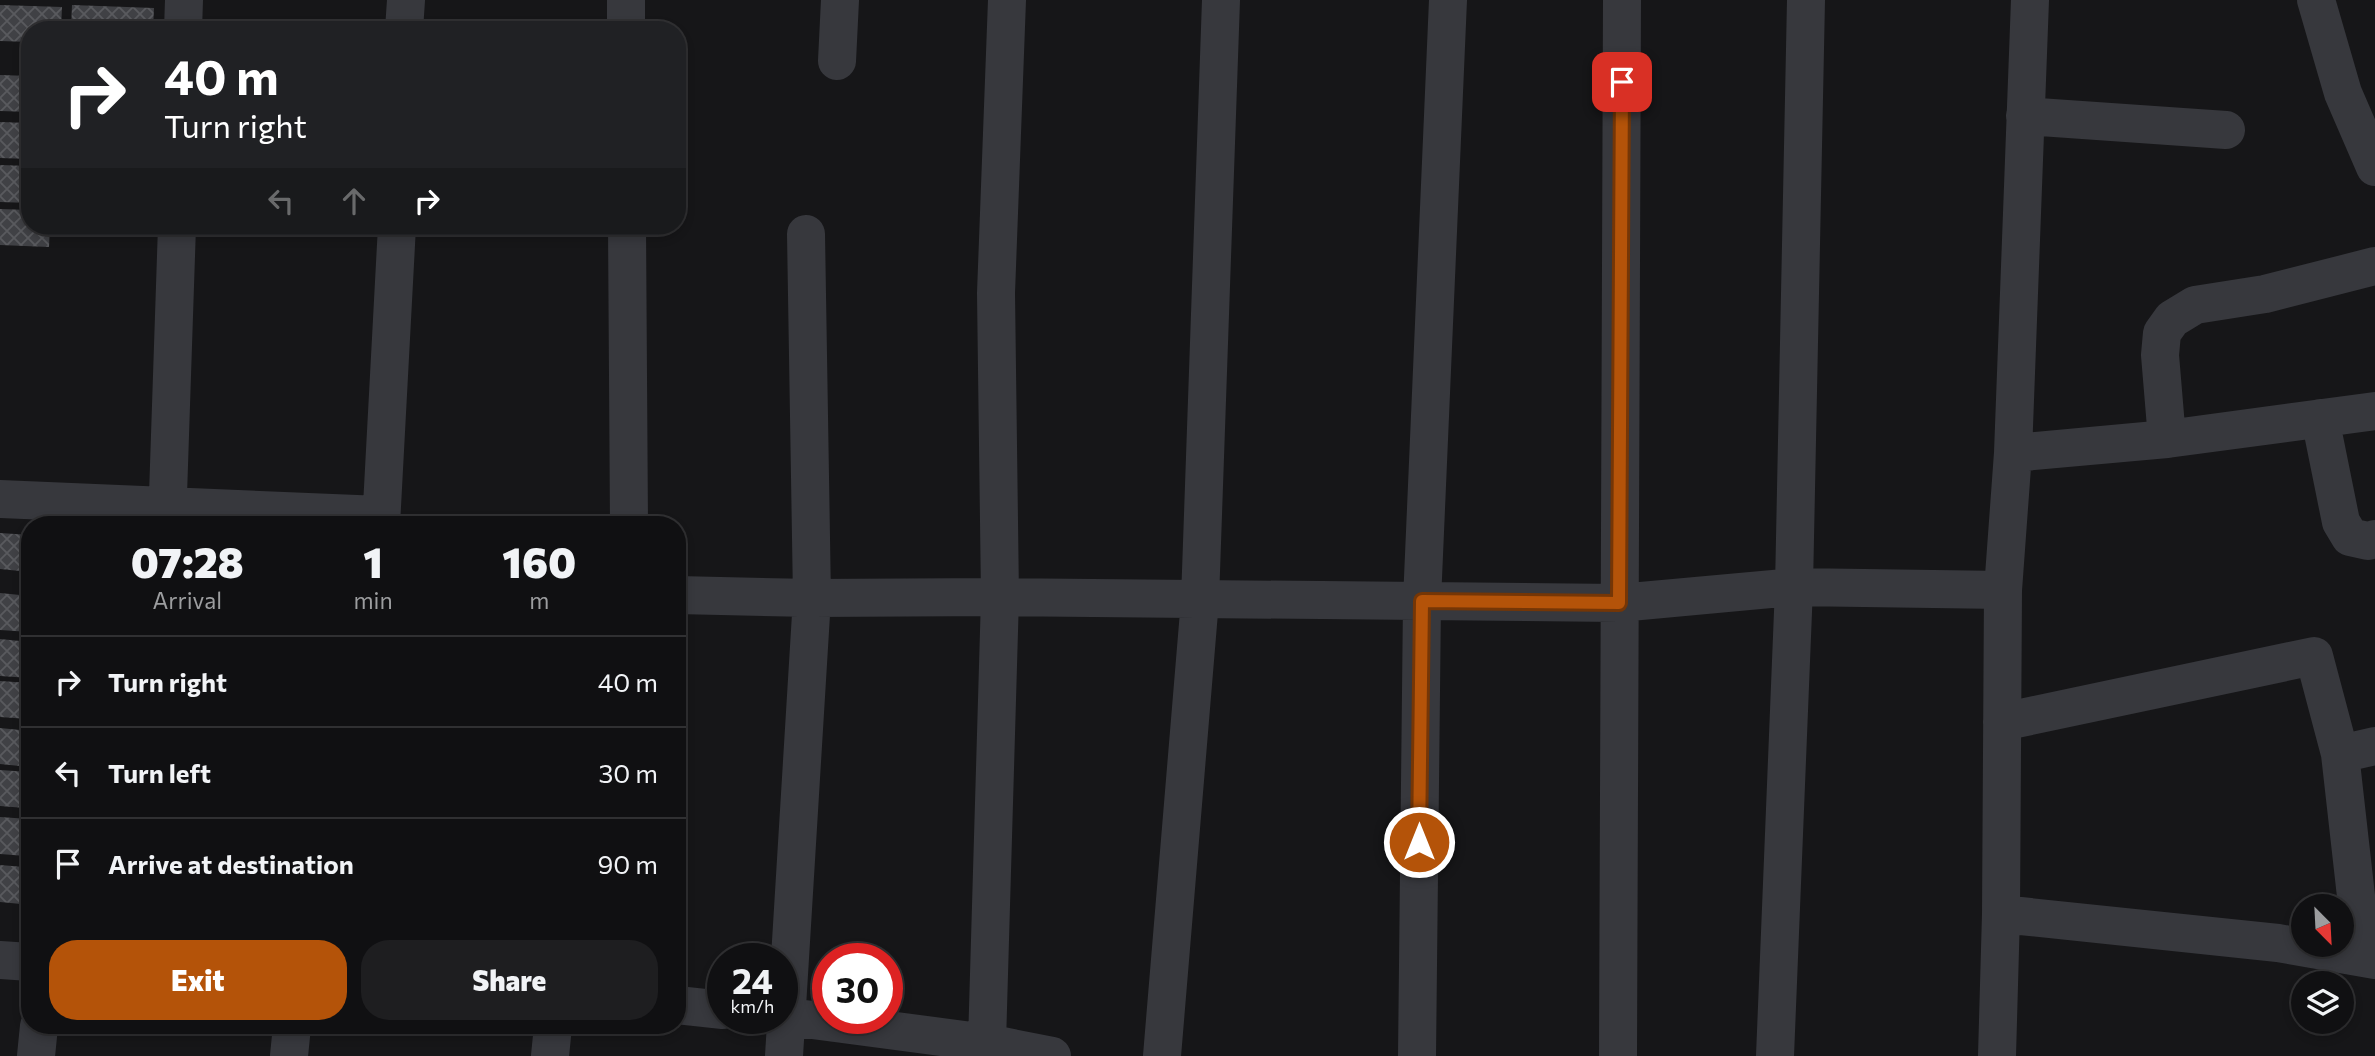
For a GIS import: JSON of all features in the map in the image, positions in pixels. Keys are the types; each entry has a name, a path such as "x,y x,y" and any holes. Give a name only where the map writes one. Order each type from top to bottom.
{"street":[{"path":"183,21 184,0"},
{"path":"405,21 406,0"},
{"path":"626,0 626,21"},
{"path":"837,61 840,0"},
{"path":"987,1043 1000,597 996,293 1007,0"},
{"path":"1162,1056 1200,600 1221,0"},
{"path":"1417,1056 1422,601 1448,0"},
{"path":"1618,1056 1622,0"},
{"path":"1775,1056 1794,587 1806,0"},
{"path":"1997,1056 2001,914 2003,590 2013,453 2030,0"},
{"path":"2316,0 2343,93 2375,167"},
{"path":"2025,116 2226,130"},
{"path":"790,943 812,598 806,234"},
{"path":"0,499 167,516 177,235"},
{"path":"381,516 397,235"},
{"path":"627,235 629,516"},
{"path":"2167,439 2160,355 2162,333 2172,319 2194,305 2265,293 2375,266"},
{"path":"2013,453 2167,439 2375,411"},
{"path":"2320,418 2342,522 2350,537 2368,541 2375,539"},
{"path":"686,595 1619,603 1794,587 2003,590"},
{"path":"2001,914 2278,943 2369,959 2357,750 2314,656 2002,722"},
{"path":"0,960 21,961"},
{"path":"686,1007 707,1009"},
{"path":"798,1018 987,1043 1052,1056"},
{"path":"36,1056 39,1034"},
{"path":"289,1056 291,1034"},
{"path":"550,1056 552,1034"},
{"path":"784,1056 785,1034"}],"building":[{"path":"0,5 62,7 61,21 21,21 21,42 0,41"},
{"path":"72,5 154,8 153,21 71,21"},
{"path":"0,75 21,76 21,112 0,111"},
{"path":"0,122 21,123 21,159 0,158"},
{"path":"0,165 21,166 21,203 0,202"},
{"path":"0,209 21,210 21,235 50,235 49,247 0,245"},
{"path":"0,533 21,534 21,571 0,569"},
{"path":"0,593 21,595 21,631 0,630"},
{"path":"0,639 21,641 21,677 0,676"},
{"path":"0,681 21,682 21,718 0,717"},
{"path":"0,728 21,730 21,766 0,764"},
{"path":"0,770 21,771 21,808 0,806"},
{"path":"0,817 21,818 21,856 0,854"},
{"path":"0,865 21,867 21,904 0,902"}],"route":[{"path":"1419,842 1422,601 1619,603 1622,82"}]}
